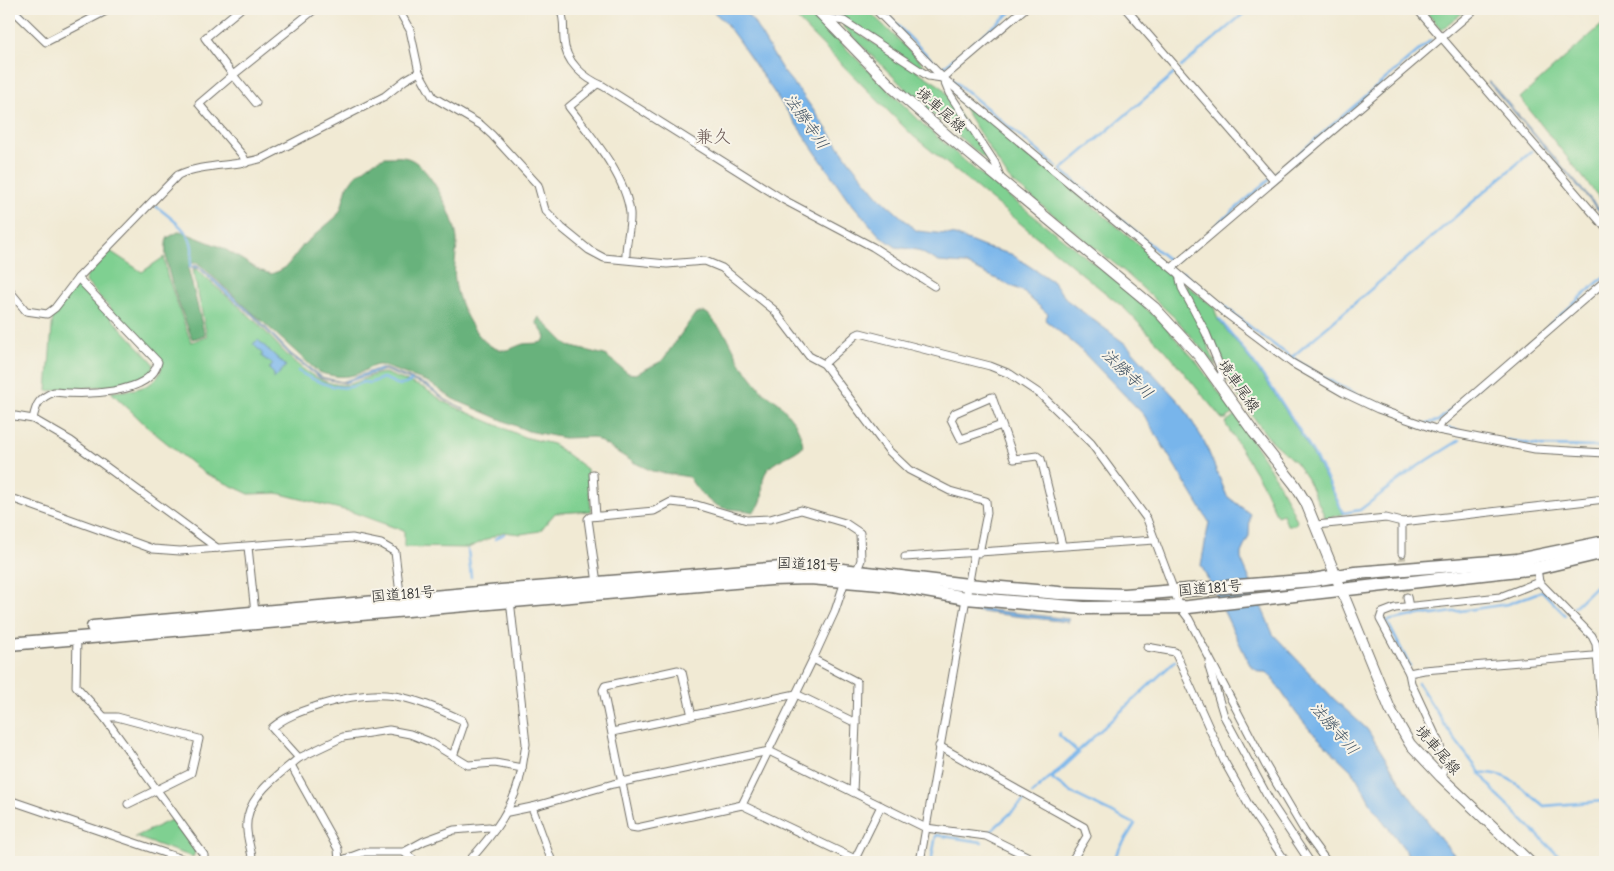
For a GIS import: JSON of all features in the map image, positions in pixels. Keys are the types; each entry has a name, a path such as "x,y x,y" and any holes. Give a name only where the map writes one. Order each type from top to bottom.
{"highway":[{"name":"国道181号","path":"509,595 810,578 967,592 1125,595 1313,580 1335,576 1517,560 1605,542"},
{"name":"国道181号","path":"9,635 401,606 509,595 597,583 794,567 856,572 967,592 1084,608 1184,607 1318,594 1537,568 1605,552"},
{"name":"国道181号","path":"9,644 255,618"}],"main road":[{"name":"境車尾線","path":"816,9 894,89 1154,307 1199,356 1294,485 1316,525 1390,709 1410,744 1440,777 1530,862"}],"street":[{"path":"12,9 46,42 110,9"},
{"path":"240,9 205,38 256,103"},
{"path":"246,163 243,156 199,104 315,9"},
{"path":"398,9 410,30 419,72 433,97 481,125 526,170 538,185 544,210 553,220 589,250 604,258 667,264 705,261 722,268 774,310 810,356 824,364 889,451 909,470 950,491 986,501 987,514 967,592 920,862"},
{"path":"560,9 567,54 574,66 591,81 784,200 873,247 934,286"},
{"path":"875,9 943,78 1173,268 1179,275 1292,363 1344,393 1378,409 1438,430 1535,449 1605,453"},
{"path":"826,18 844,21 928,76 943,78 1024,9"},
{"path":"1126,9 1274,180"},
{"path":"1417,9 1605,227"},
{"path":"1173,268 1475,9"},
{"path":"9,290 26,311 47,314 56,308 78,278 178,175 189,170 246,163 263,158 385,96 405,80 419,72"},
{"path":"943,78 949,93 995,163 1003,182"},
{"path":"597,84 569,107 614,171 625,197 630,221 626,259"},
{"path":"1179,275 1182,288 1206,333 1222,372 1219,384"},
{"path":"33,419 36,405 43,396 54,392 131,388 144,382 156,370 158,362 78,278"},
{"path":"1438,430 1442,422 1605,281"},
{"path":"824,364 860,333 983,364 1010,374 1040,394 1091,443 1147,519 1179,591 1184,607 1210,660 1284,797 1305,832 1327,862"},
{"path":"1002,425 961,439 951,419 955,413 992,397 1002,425 1014,459 1037,456 1042,460 1062,545"},
{"path":"9,415 33,419 71,441 217,548"},
{"path":"593,474 596,516"},
{"path":"9,499 17,500 153,549 180,551 352,538 381,544 395,552 401,606"},
{"path":"1316,525 1386,518 1402,522 1605,499"},
{"path":"597,583 588,519 590,517 654,511 671,502 697,505 747,520 770,519 802,510 832,519 859,531 861,560 856,572 844,582 835,611 742,805"},
{"path":"1402,522 1402,553"},
{"path":"905,558 1062,545 1155,540"},
{"path":"248,547 255,618"},
{"path":"1537,568 1539,582 1592,636 1601,655 1605,748"},
{"path":"1440,777 1446,766 1439,743 1411,683 1409,674 1380,619 1380,615 1385,610 1500,597 1539,582"},
{"path":"468,862 508,812 520,784 526,744 509,595"},
{"path":"1407,596 1409,607"},
{"path":"76,637 76,686 104,717 204,855 204,862"},
{"path":"1147,647 1175,652 1224,761 1254,813 1286,862"},
{"path":"1409,674 1424,670 1601,655"},
{"path":"813,659 858,682 853,792"},
{"path":"1210,660 1209,667 1224,716 1271,803 1310,862"},
{"path":"692,716 682,672 678,670 605,686 603,690 630,825 634,828 742,805 854,860 881,806"},
{"path":"299,758 272,728 282,719 301,711 342,698 370,693 416,701 462,720 464,724 453,756"},
{"path":"612,732 796,694 856,723"},
{"path":"104,717 117,717 199,739 191,773 128,804"},
{"path":"253,862 247,828 248,815 257,798 299,758 343,737 389,730 410,734 430,742 468,765 495,763 522,768"},
{"path":"939,746 1084,827 1087,836 1071,862"},
{"path":"508,812 622,783 769,751 926,828 986,836 1038,862"},
{"path":"291,765 338,849 338,862 364,852 404,852 423,842 454,830 489,827 495,829"},
{"path":"9,800 191,862"},
{"path":"532,807 552,862"},
{"path":"404,852 416,862"}],"green space":[{"path":"787,9 806,9 926,127 974,169 1110,276 1161,322 1195,360 1234,413 1226,419 1222,419 1167,352 1124,308 912,135"},
{"path":"829,9 867,9 931,72 927,72"},
{"path":"1423,9 1467,9 1442,30"},
{"path":"1605,22 1605,205 1520,98"},
{"path":"844,24 942,87 992,165 922,105 843,27"},
{"path":"951,88 1173,273 1203,332 1216,366 1176,319 1125,272 1009,179"},
{"path":"385,157 404,157 414,161 428,175 442,197 456,231 455,276 460,301 464,312 477,333 493,347 505,350 523,344 542,342 546,337 536,322 539,317 568,346 605,355 628,373 636,374 662,361 695,314 704,312 708,314 728,338 741,364 763,392 779,403 795,423 801,436 803,445 801,448 773,464 766,472 761,503 758,507 753,512 722,508 705,498 689,477 652,471 633,462 593,437 564,438 528,431 453,399 428,382 380,365 345,376 318,372 198,263 192,263 188,268 205,336 192,339 169,275 166,249 167,238 180,231 223,248 259,270 271,274 286,267 304,244 336,217 341,209 347,187 355,176 375,161"},
{"path":"110,251 142,272 164,257 167,275 191,342 207,337 193,270 196,269 251,317 291,359 314,376 327,382 347,385 385,373 424,388 446,403 524,437 553,444 587,469 591,511 555,513 540,531 521,534 503,532 468,548 404,547 404,531 352,512 277,493 249,494 204,473 152,431 111,392 135,389 150,384 160,373 162,365 86,282 86,276"},
{"path":"1184,283 1214,307 1218,320 1254,365 1287,412 1317,462 1343,514 1326,519 1307,479 1296,463 1270,440 1232,387"},
{"path":"76,286 82,287 152,361 154,365 151,374 131,384 47,391 53,314"},
{"path":"1235,415 1269,466 1284,493 1297,521 1295,525 1287,525 1283,514 1277,516 1262,483 1225,423"},
{"path":"173,819 196,850 193,857 135,837"}],"water":[{"name":"法勝寺川","path":"710,9 742,9 753,21 783,71 802,94 850,162 879,197 917,231 955,235 984,247 1011,254 1052,281 1068,301 1127,345 1182,405 1204,441 1227,496 1250,514 1249,536 1241,553 1241,559 1273,634 1334,699 1367,729 1408,794 1441,840 1461,862 1409,862 1406,851 1374,809 1354,773 1310,730 1270,675 1265,672 1259,672 1250,665 1201,565 1209,522 1144,415 1077,346 1045,320 1048,314 1022,291 965,264 939,262 917,250 896,247 879,235 847,198 724,21"},
{"path":"1488,82 1605,216 1605,218"},
{"path":"195,265 200,267 253,314 291,354 321,377 342,382 377,369 385,369 427,385 446,400 465,409 445,400 426,386 384,370 345,383 320,378 290,355 252,315 226,294 199,268 190,268"},
{"path":"258,340 286,366 274,379 274,374 269,369 273,364 262,357 262,353 253,344"},
{"path":"972,608 1069,619 1068,622 972,611"}],"waterway":[{"path":"17,9 32,24"},
{"path":"881,9 941,69 1015,9"},
{"path":"1181,67 1249,9"},
{"path":"1275,174 1431,40"},
{"path":"1176,72 1061,170 1170,261 1178,259"},
{"path":"953,80 1057,167"},
{"path":"1292,357 1532,151"},
{"path":"1218,224 1269,180"},
{"path":"156,206 178,224 187,235 192,249 190,267"},
{"path":"1182,272 1249,326 1302,364 1338,385 1396,412"},
{"path":"1548,326 1605,276"},
{"path":"1219,319 1255,364 1288,412 1317,461 1343,513 1360,510 1415,468 1460,440"},
{"path":"1427,423 1438,421 1502,365"},
{"path":"298,371 321,383 338,387 355,386 363,382 370,383 383,378 400,385 411,381"},
{"path":"1449,428 1460,431"},
{"path":"1507,440 1542,446 1605,447"},
{"path":"495,539 504,534"},
{"path":"468,550 471,577"},
{"path":"1574,607 1605,577"},
{"path":"1410,666 1387,621 1424,614 1433,615 1508,604 1542,591 1565,615"},
{"path":"1032,794 1175,661"},
{"path":"1418,683 1450,733 1497,795 1565,862"},
{"path":"1060,733 1059,735 1079,753 1052,778 1072,793 1135,824 1111,862"},
{"path":"1479,773 1498,775 1515,782 1544,806 1603,801"},
{"path":"989,833 1026,799"},
{"path":"931,862 936,835 982,842"}],"tunnel":[{"path":"1402,553 1407,597"}],"district":[{"name":"兼久","path":"713,137"}]}
